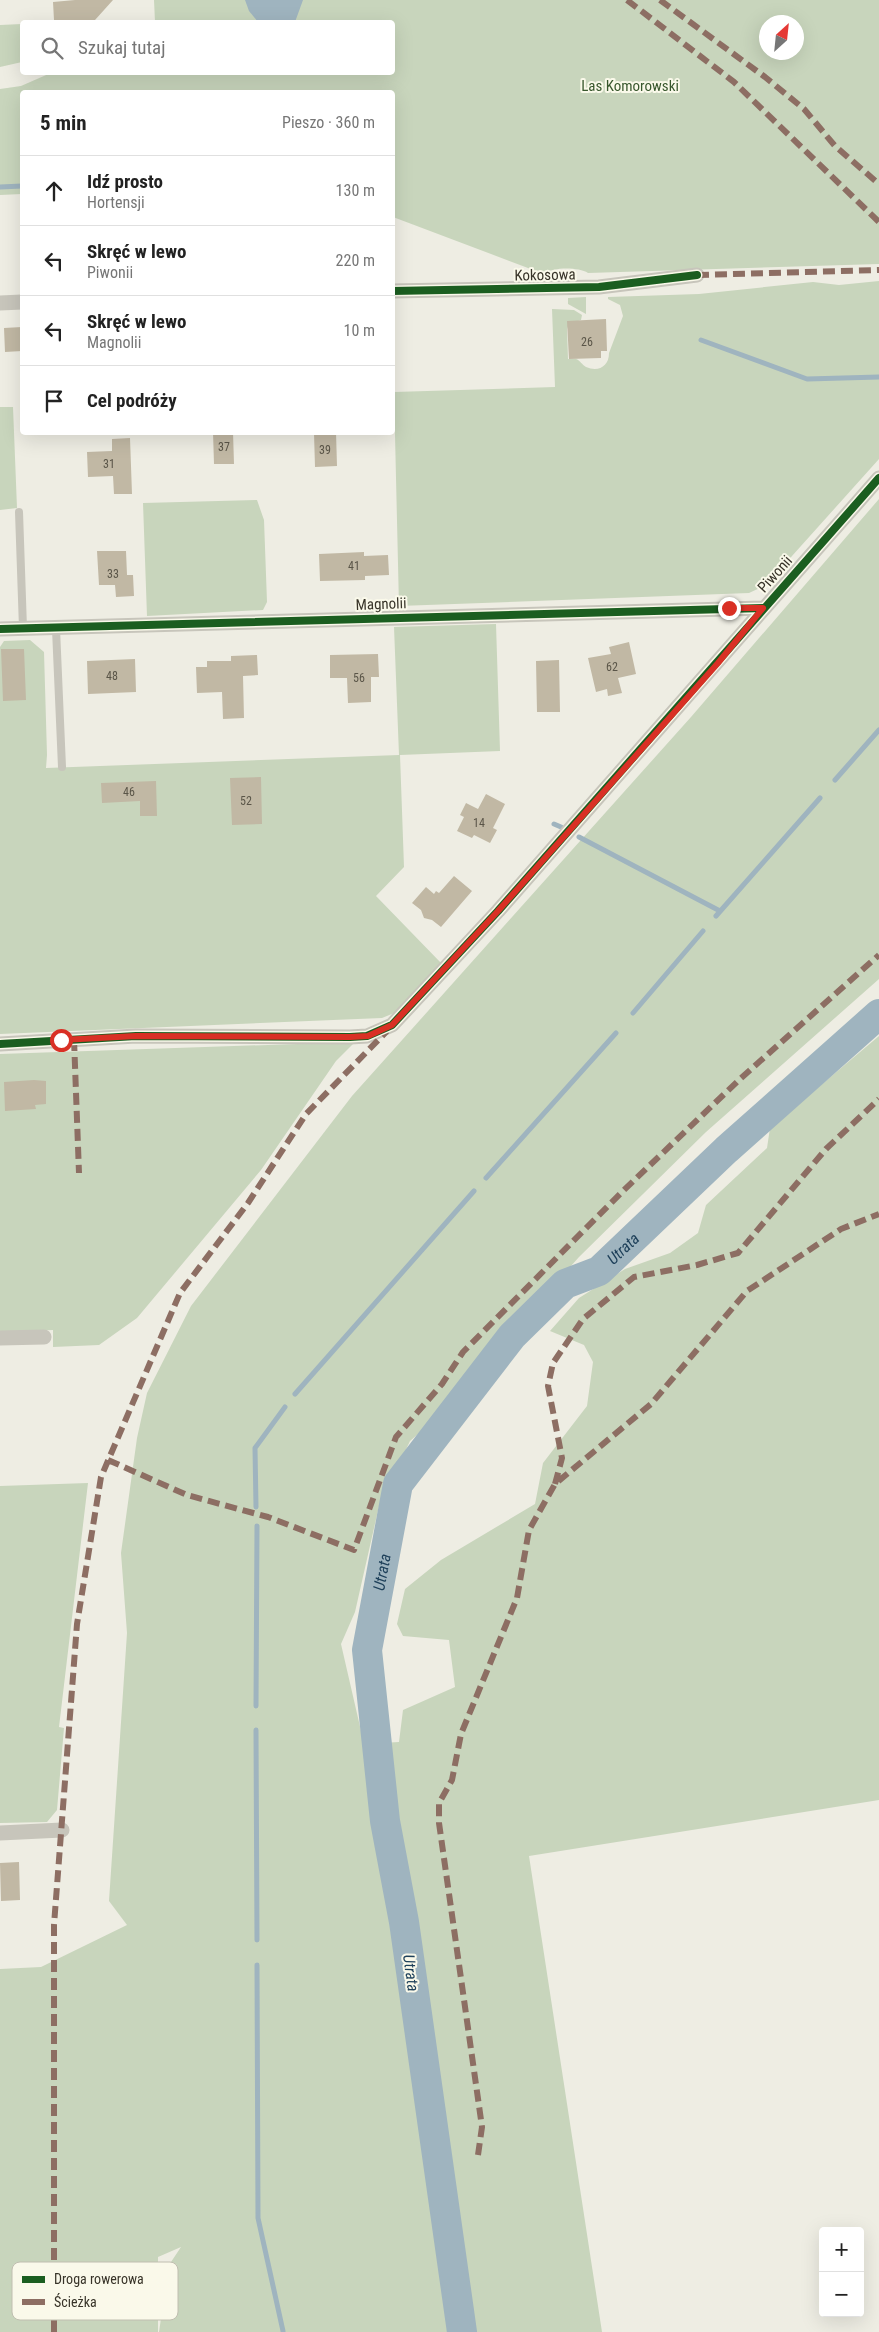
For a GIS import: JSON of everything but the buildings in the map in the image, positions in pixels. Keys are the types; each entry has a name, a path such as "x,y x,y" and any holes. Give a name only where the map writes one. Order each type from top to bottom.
{"street":[{"name":"Kokosowa","path":"395,291 599,287 697,275"},
{"path":"0,303 20,302"},
{"name":"Piwonii","path":"0,1044 136,1036 350,1037 368,1036 392,1025 498,911 879,478"},
{"name":"Magnolii","path":"0,629 56,629 339,619 763,608"},
{"path":"0,1338 44,1337"},
{"path":"0,1833 62,1830"}],"lane":[{"path":"19,512 24,628"},
{"path":"56,629 62,767"}],"green space":[{"name":"Las Komorowski","path":"154,0 879,0 879,264 588,273 566,269 553,270 544,274 395,218 395,90 20,90 20,194 0,195 0,89 21,86 46,75 395,75 395,20 155,20"},
{"path":"20,24 20,62 0,67 0,25"},
{"path":"879,281 879,459 766,585 749,593 399,606 395,392 555,387 552,309 574,310 582,315 581,320 569,324 567,329 568,359 579,360 586,367 595,369 602,367 607,362 623,316 620,305 608,299 608,297 699,294 813,282 839,285"},
{"path":"586,297 586,314 568,304 568,298"},
{"path":"0,407 13,407 17,508 0,510"},
{"path":"879,499 879,979 706,1132 579,1257 434,1420 410,1441 379,1506 355,1612 341,1644 364,1744 399,1742 403,1710 455,1687 449,1640 403,1636 397,1624 405,1589 441,1560 535,1504 543,1463 587,1406 593,1362 584,1345 550,1331 579,1298 625,1269 670,1253 698,1233 706,1205 767,1148 770,1128 879,1036 879,1800 529,1856 602,2332 159,2332 161,2320 178,2320 178,2262 171,2262 181,2247 158,2257 158,2262 12,2262 12,2320 158,2320 158,2332 0,2332 0,1969 41,1967 127,1925 109,1901 127,1633 121,1553 137,1438 147,1393 191,1306 352,1096 691,717"},
{"path":"257,500 264,520 267,602 263,610 147,616 143,503"},
{"path":"496,624 500,751 400,755 404,867 376,896 442,964 404,1009 382,1018 0,1034 0,647 4,641 30,640 44,652 46,768 399,755 394,627"},
{"path":"355,1042 336,1061 261,1170 137,1318 99,1345 53,1347 53,1330 0,1332 0,1054"},
{"path":"88,1483 59,1727 64,1728 57,1810 47,1822 0,1823 0,1486"}],"water":[{"path":"245,0 303,0 296,20 256,20 249,11"}],"waterway":[{"path":"0,187 20,186"},
{"path":"701,340 807,379 879,377"},
{"path":"835,780 879,730"},
{"path":"716,916 820,798"},
{"path":"554,824 561,827"},
{"path":"579,837 720,911"},
{"path":"633,1013 703,931"},
{"name":"Utrata","path":"462,2332 404,1922 385,1821 367,1650 398,1484 512,1336 565,1284 599,1271 726,1150 879,1014"},
{"path":"486,1178 616,1033"},
{"path":"295,1394 474,1191"},
{"path":"256,1507 255,1448 285,1407"},
{"path":"256,1706 257,1526"},
{"path":"256,1730 257,1940"},
{"path":"257,1965 258,2218 283,2331"}],"marked path":[{"path":"627,0 734,82 879,222"},
{"path":"660,0 765,77 804,109 835,146 879,184"},
{"path":"697,275 879,270"},
{"path":"108,1460 187,1495 268,1517 354,1550 396,1437 442,1384 463,1352 624,1190 740,1079 879,955"},
{"path":"54,2262 54,1925 77,1624 101,1477 180,1293 248,1203 306,1114 387,1031"},
{"path":"74,1039 79,1173"},
{"path":"555,1484 562,1458 548,1386 553,1363 583,1319 634,1277 697,1265 738,1253 826,1149 879,1099"},
{"path":"478,2155 482,2127 439,1823 439,1803 452,1780 461,1734 517,1598 529,1530 555,1484 651,1404 747,1291 841,1229 879,1214"},
{"path":"54,2320 54,2332"}],"cycle path":[{"path":"395,291 599,287 697,275"},
{"path":"0,1044 136,1036 350,1037 367,1036 392,1025 498,911 879,478"},
{"path":"0,629 763,608"}],"route":[{"path":"61,1040 136,1036 232,1038 350,1037 368,1036 392,1025 498,911 718,663 763,608 729,608"}]}
